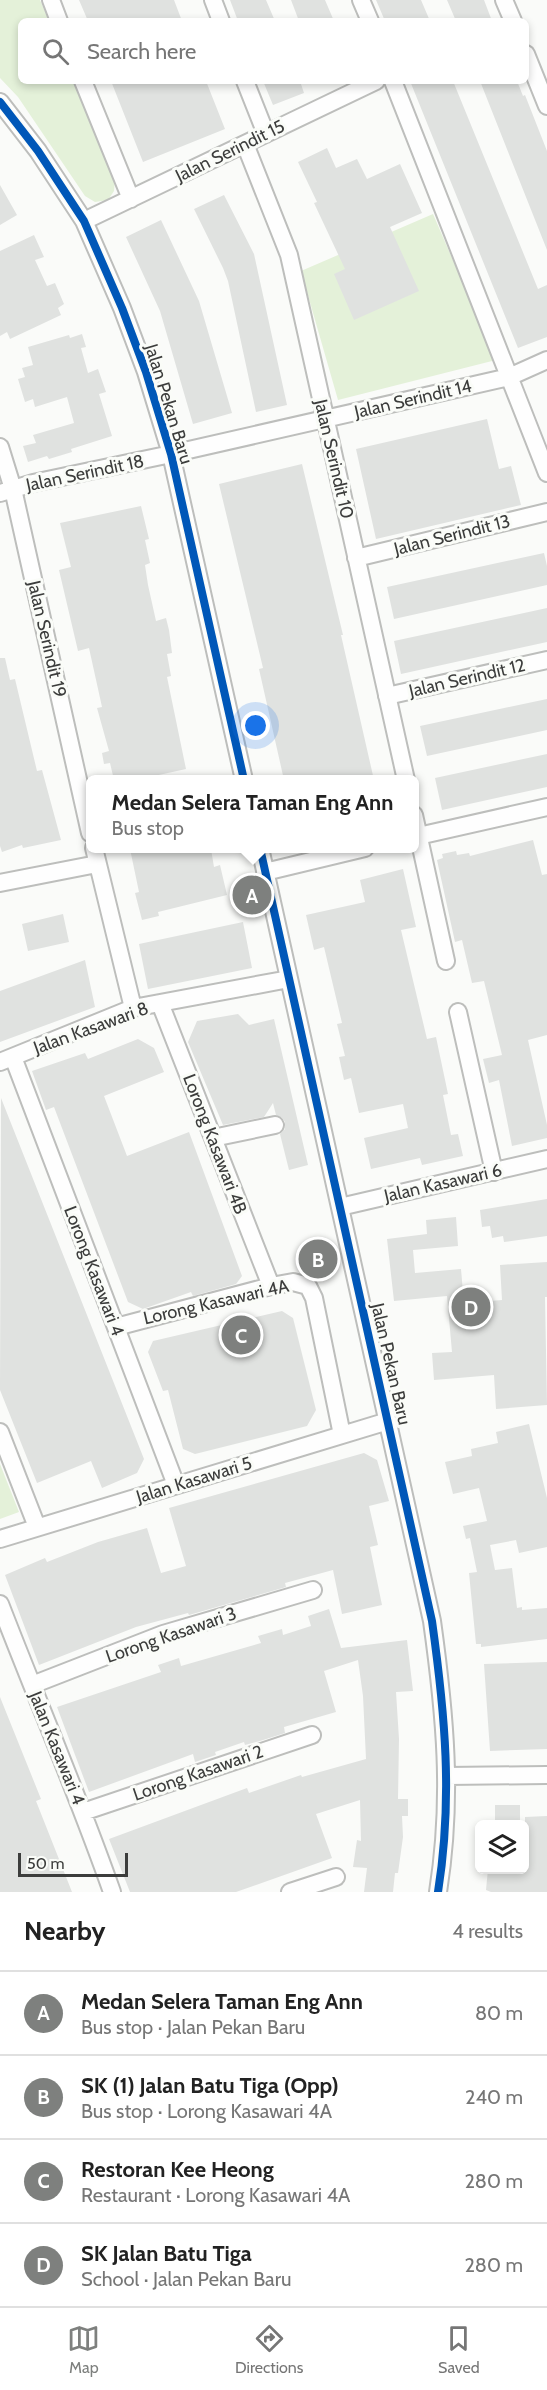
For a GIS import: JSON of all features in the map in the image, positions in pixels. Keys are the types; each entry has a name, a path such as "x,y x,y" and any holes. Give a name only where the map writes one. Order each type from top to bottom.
{"street":[{"path":"51,0 58,18"},
{"path":"213,0 220,18"},
{"path":"362,0 369,18"},
{"path":"504,0 512,18"},
{"path":"529,60 544,87 547,106"},
{"path":"84,84 131,199"},
{"path":"246,84 266,134"},
{"name":"Jalan Serindit 15","path":"84,221 370,84"},
{"path":"394,84 547,473"},
{"name":"Jalan Pekan Baru","path":"1,105 38,151 84,221 122,308 146,372 171,454 243,775"},
{"name":"Jalan Serindit 10","path":"244,144 289,255 405,775"},
{"name":"Jalan Serindit 14","path":"171,454 509,377 547,360"},
{"name":"Jalan Serindit 19","path":"0,447 7,491 86,817"},
{"name":"Jalan Serindit 18","path":"7,491 171,454"},
{"name":"Jalan Serindit 13","path":"356,558 547,512"},
{"name":"Jalan Serindit 12","path":"387,696 547,660"},
{"path":"419,836 547,807"},
{"path":"419,849 446,961"},
{"name":"Jalan Pekan Baru","path":"261,853 432,1621 443,1703 447,1776 446,1844 438,1892"},
{"path":"265,872 348,853"},
{"path":"0,883 95,856 133,1008"},
{"name":"Jalan Kasawari 8","path":"6,1059 133,1008 289,979"},
{"name":"Lorong Kasawari 4B","path":"160,1003 271,1286"},
{"path":"458,1012 494,1172"},
{"name":"Lorong Kasawari 4","path":"6,1059 116,1327 176,1485"},
{"path":"213,1138 275,1125"},
{"name":"Jalan Kasawari 6","path":"340,1207 547,1159"},
{"name":"Lorong Kasawari 4A","path":"116,1327 271,1286 293,1282 308,1286 314,1298 342,1435"},
{"name":"Jalan Kasawari 5","path":"0,1539 388,1421"},
{"path":"0,1432 37,1527"},
{"name":"Lorong Kasawari 3","path":"32,1685 163,1634 313,1590"},
{"name":"Jalan Kasawari 4","path":"0,1604 69,1782 83,1812 112,1892"},
{"name":"Lorong Kasawari 2","path":"83,1812 312,1734"},
{"path":"447,1776 547,1775"},
{"path":"290,1892 336,1877"}],"green space":[{"path":"0,0 40,0 48,18 18,18 18,84 75,84 115,179 114,191 108,200 95,202 85,196 18,97 0,78"},
{"path":"433,214 496,360 338,400 301,271"},
{"path":"0,1464 19,1512 0,1519"}],"building":[{"path":"79,0 174,0 181,18 87,18"},
{"path":"230,0 266,0 274,18 237,18"},
{"path":"291,0 325,0 333,18 298,18"},
{"path":"376,0 421,0 429,18 384,18"},
{"path":"447,0 484,0 491,18 455,18"},
{"path":"112,84 207,84 225,129 143,162"},
{"path":"264,84 301,84 304,93 273,105"},
{"path":"411,84 454,84 538,289 547,285 547,337 518,348"},
{"path":"481,84 518,84 523,96 525,95 547,151 547,250"},
{"path":"327,148 336,168 357,159 367,179 400,164 422,213 390,227 419,291 354,320 334,274 345,269 314,203 317,202 298,162"},
{"path":"0,185 17,215 0,225"},
{"path":"224,195 254,254 287,405 256,412 228,281 194,209"},
{"path":"161,220 199,301 232,413 193,424 160,311 126,237"},
{"path":"34,235 44,257 35,260 47,286 55,283 64,304 58,308 61,315 10,339 7,332 0,336 0,251"},
{"path":"82,334 86,347 81,348 88,373 98,369 106,392 99,394 112,436 71,449 72,452 28,462 23,446 36,443 33,435 74,423 67,397 35,407 33,399 25,402 18,379 25,377 22,368 33,365 28,347 69,335 70,338"},
{"path":"487,419 499,469 511,466 521,505 376,539 356,449"},
{"path":"302,464 343,635 341,635 373,775 283,775 259,669 263,668 219,484"},
{"path":"141,506 149,539 145,540 150,563 145,565 156,621 166,618 169,630 172,653 167,654 171,676 167,677 186,769 159,775 113,775 110,763 104,764 102,753 109,751 97,708 102,707 89,648 78,651 59,570 71,567 60,523"},
{"path":"544,553 547,585 394,619 387,587"},
{"path":"547,608 547,642 401,674 394,641"},
{"path":"0,658 5,658 10,680 15,679 37,771 42,770 61,840 23,848 22,845 2,852 0,846"},
{"path":"547,699 547,730 427,756 420,726"},
{"path":"547,754 547,787 442,810 435,778"},
{"path":"533,840 542,875 547,874 547,1035 528,1040 547,1125 547,1138 512,1146 499,1080 489,1083 483,1059 502,1055 484,981 472,983 462,940 455,942 437,860 443,858 442,854 456,851 457,855 469,853 470,856"},
{"path":"131,853 212,853 214,867 220,865 227,895 158,912 159,916 142,920 135,893 139,892"},
{"path":"403,869 416,927 401,930 427,1039 436,1037 448,1094 443,1095 451,1135 458,1134 463,1156 422,1165 420,1158 371,1169 364,1138 408,1128 403,1104 359,1113 351,1078 344,1080 339,1057 345,1056 337,1024 342,1023 324,947 314,950 306,915 365,902 360,880"},
{"path":"63,914 69,942 28,951 22,924"},
{"path":"243,922 252,968 148,989 139,944"},
{"path":"85,960 95,1007 0,1042 0,991"},
{"path":"238,1014 249,1025 274,1019 308,1165 289,1170 280,1134 285,1129 285,1122 276,1115 273,1103 264,1117 223,1125 188,1042 197,1021"},
{"path":"138,1039 154,1048 164,1072 104,1096 127,1156 189,1132 242,1276 236,1284 193,1296 191,1292 143,1309 128,1302 54,1107 46,1110 32,1071 85,1053 88,1059"},
{"path":"1,1098 144,1459 137,1473 102,1488 91,1461 37,1483 0,1390"},
{"path":"547,1199 547,1236 504,1242 503,1236 492,1238 490,1226 482,1227 480,1210"},
{"path":"456,1217 458,1246 413,1250 415,1273 461,1269 464,1303 502,1300 500,1265 547,1262 547,1297 545,1297 547,1405 496,1409 494,1375 434,1380 432,1353 452,1352 447,1296 394,1301 387,1239 427,1234 426,1220"},
{"path":"282,1311 293,1318 316,1410 307,1426 195,1454 183,1449 168,1390 163,1391 148,1352 153,1341"},
{"path":"529,1424 547,1498 547,1547 519,1553 516,1540 490,1545 495,1570 512,1568 517,1608 522,1607 522,1610 547,1608 547,1639 481,1647 481,1644 476,1644 469,1573 477,1572 470,1538 466,1539 463,1526 487,1521 479,1488 453,1494 445,1462 472,1456 471,1449 498,1443 496,1432"},
{"path":"364,1453 377,1460 389,1501 369,1506 378,1545 370,1547 382,1605 342,1614 333,1570 285,1583 286,1587 189,1615 188,1613 136,1627 39,1665 5,1575 45,1558 47,1562 98,1542 147,1528 161,1573 186,1566 169,1508"},
{"path":"329,1609 341,1648 407,1640 413,1691 396,1692 399,1739 398,1799 408,1799 408,1816 402,1816 403,1837 393,1892 364,1892 367,1868 353,1867 357,1840 361,1841 360,1800 316,1814 332,1858 236,1892 130,1892 109,1839 247,1788 249,1793 301,1775 302,1777 366,1759 363,1696 358,1660 324,1671 336,1712 284,1727 285,1733 245,1745 244,1742 195,1762 193,1754 89,1792 57,1707 161,1672 158,1665 179,1658 181,1666 261,1643 258,1636 282,1629 283,1635 311,1626 308,1616"},
{"path":"547,1662 547,1749 490,1751 484,1664"},
{"path":"0,1697 41,1799 36,1801 72,1892 0,1892"},
{"path":"495,1805 520,1805 520,1820 495,1820"},
{"path":"547,1816 547,1892 491,1892 486,1890 488,1874 529,1874 529,1820 525,1820 525,1817"}],"cycle path":[{"path":"0,102 38,151 84,221 122,308 146,372 171,454 243,775"},
{"path":"261,853 432,1621 441,1689 446,1756 445,1823 438,1892"}],"place":[{"name":"Medan Selera Taman Eng Ann","path":"252,895"},
{"name":"SK (1) Jalan Batu Tiga (Opp)","path":"318,1259"},
{"name":"SK Jalan Batu Tiga","path":"471,1307"},
{"name":"Restoran Kee Heong","path":"241,1335"}]}
